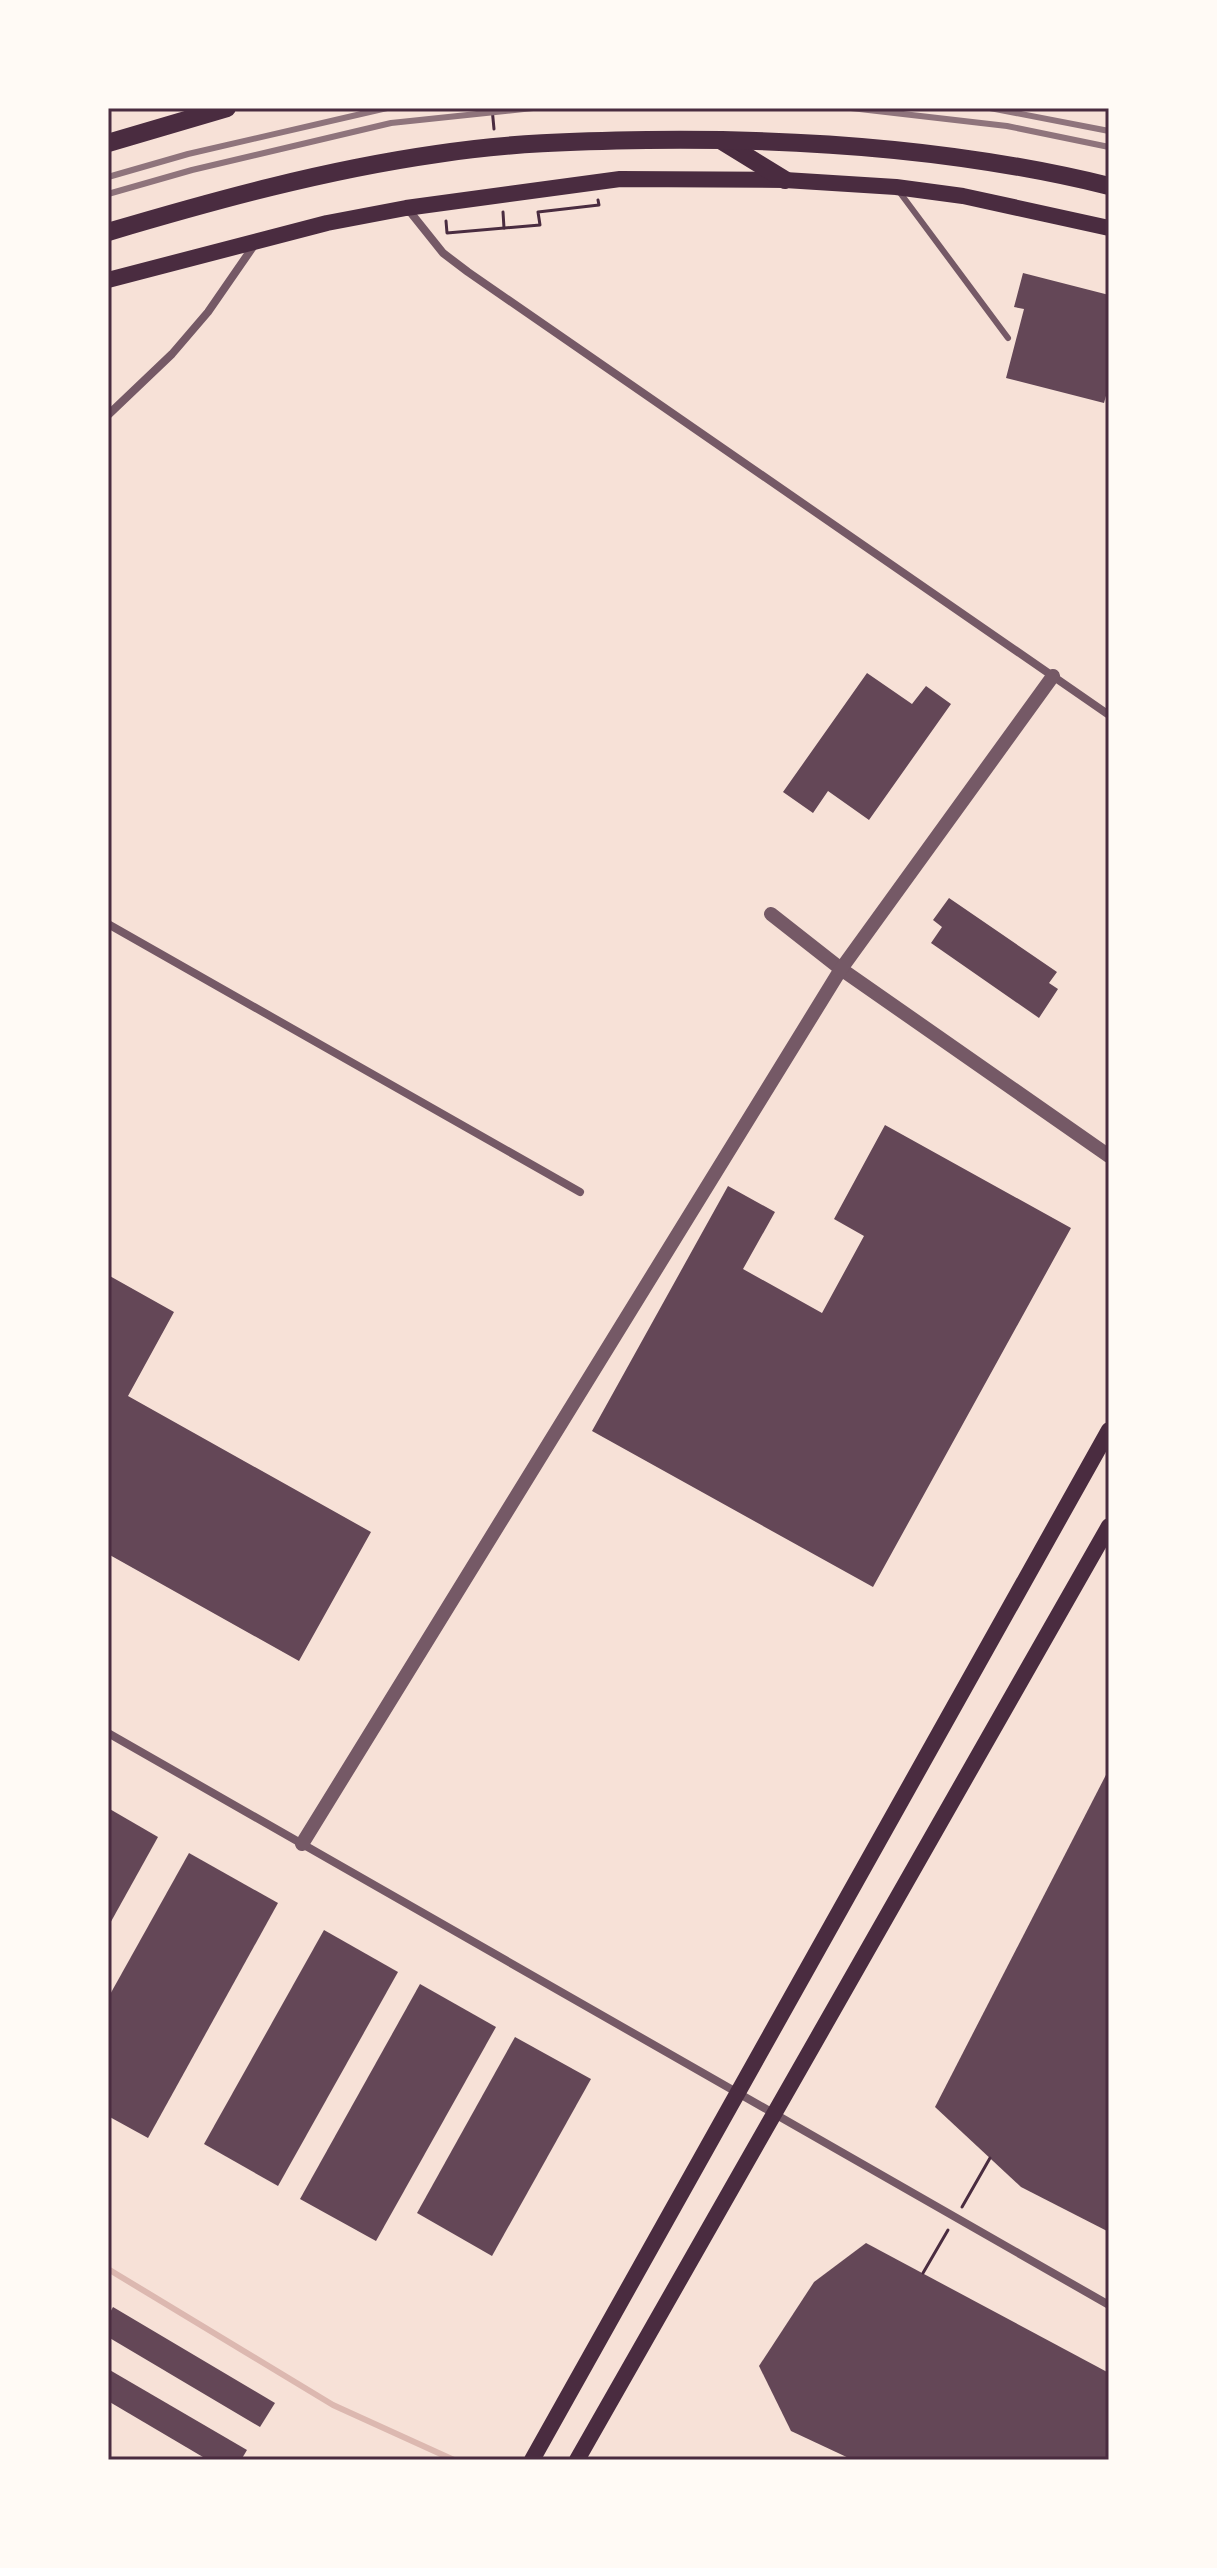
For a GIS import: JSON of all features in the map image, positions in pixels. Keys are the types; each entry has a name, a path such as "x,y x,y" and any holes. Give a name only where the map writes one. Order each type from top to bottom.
{"main road":[{"path":"108,143 227,108"},
{"path":"108,130 160,128"},
{"path":"720,139 785,180"},
{"path":"108,232 319,175 439,153 584,141 720,139 826,144 933,154 1058,174 1109,186"},
{"path":"108,280 327,223 406,208 620,179 785,180 896,187 963,196 1109,228"},
{"path":"532,2460 1109,1430"},
{"path":"577,2460 1109,1526"}],"street":[{"path":"406,208 443,253 468,272 1109,715"},
{"path":"108,415 208,312 258,240"},
{"path":"302,1844 841,969 1053,676"},
{"path":"771,914 841,969 1109,1156"},
{"path":"108,924 580,1192"},
{"path":"108,1733 1109,2305"}],"lane":[{"path":"896,187 1008,338"}],"path":[{"path":"492,108 495,138"},
{"path":"501,198 504,228"},
{"path":"445,217 447,233 540,225 538,212 599,205 598,199"}],"building":[{"path":"1023,273 1109,295 1109,385 1104,403 1006,378 1024,309 1014,307"},
{"path":"867,673 912,704 926,686 951,704 869,820 828,791 813,813 783,792"},
{"path":"949,898 1057,972 1049,983 1058,989 1039,1018 931,943 942,927 933,920"},
{"path":"885,1125 1071,1228 873,1587 592,1431 728,1186 775,1212 743,1269 822,1313 864,1236 834,1219"},
{"path":"108,1275 174,1312 128,1396 371,1532 299,1661 108,1554"},
{"path":"1109,1769 1109,2232 1021,2187 935,2107"},
{"path":"108,1808 158,1837 108,1927"},
{"path":"189,1853 278,1903 148,2138 108,2116 108,1998"},
{"path":"324,1930 398,1972 278,2186 204,2144"},
{"path":"420,1984 496,2027 376,2241 300,2199"},
{"path":"515,2037 591,2079 492,2256 417,2213"},
{"path":"866,2243 1109,2373 1109,2460 853,2460 791,2431 759,2366 814,2282"},
{"path":"113,2307 275,2403 260,2427 108,2337 108,2316"},
{"path":"108,2369 247,2450 241,2460 208,2460 108,2401"}],"waterway":[{"path":"108,2269 333,2405 454,2460"}],"railway":[{"path":"108,177 188,154 387,108"},
{"path":"108,194 192,170 391,123 533,108"},
{"path":"851,108 1007,126 1109,147"},
{"path":"990,108 1109,131"}]}
